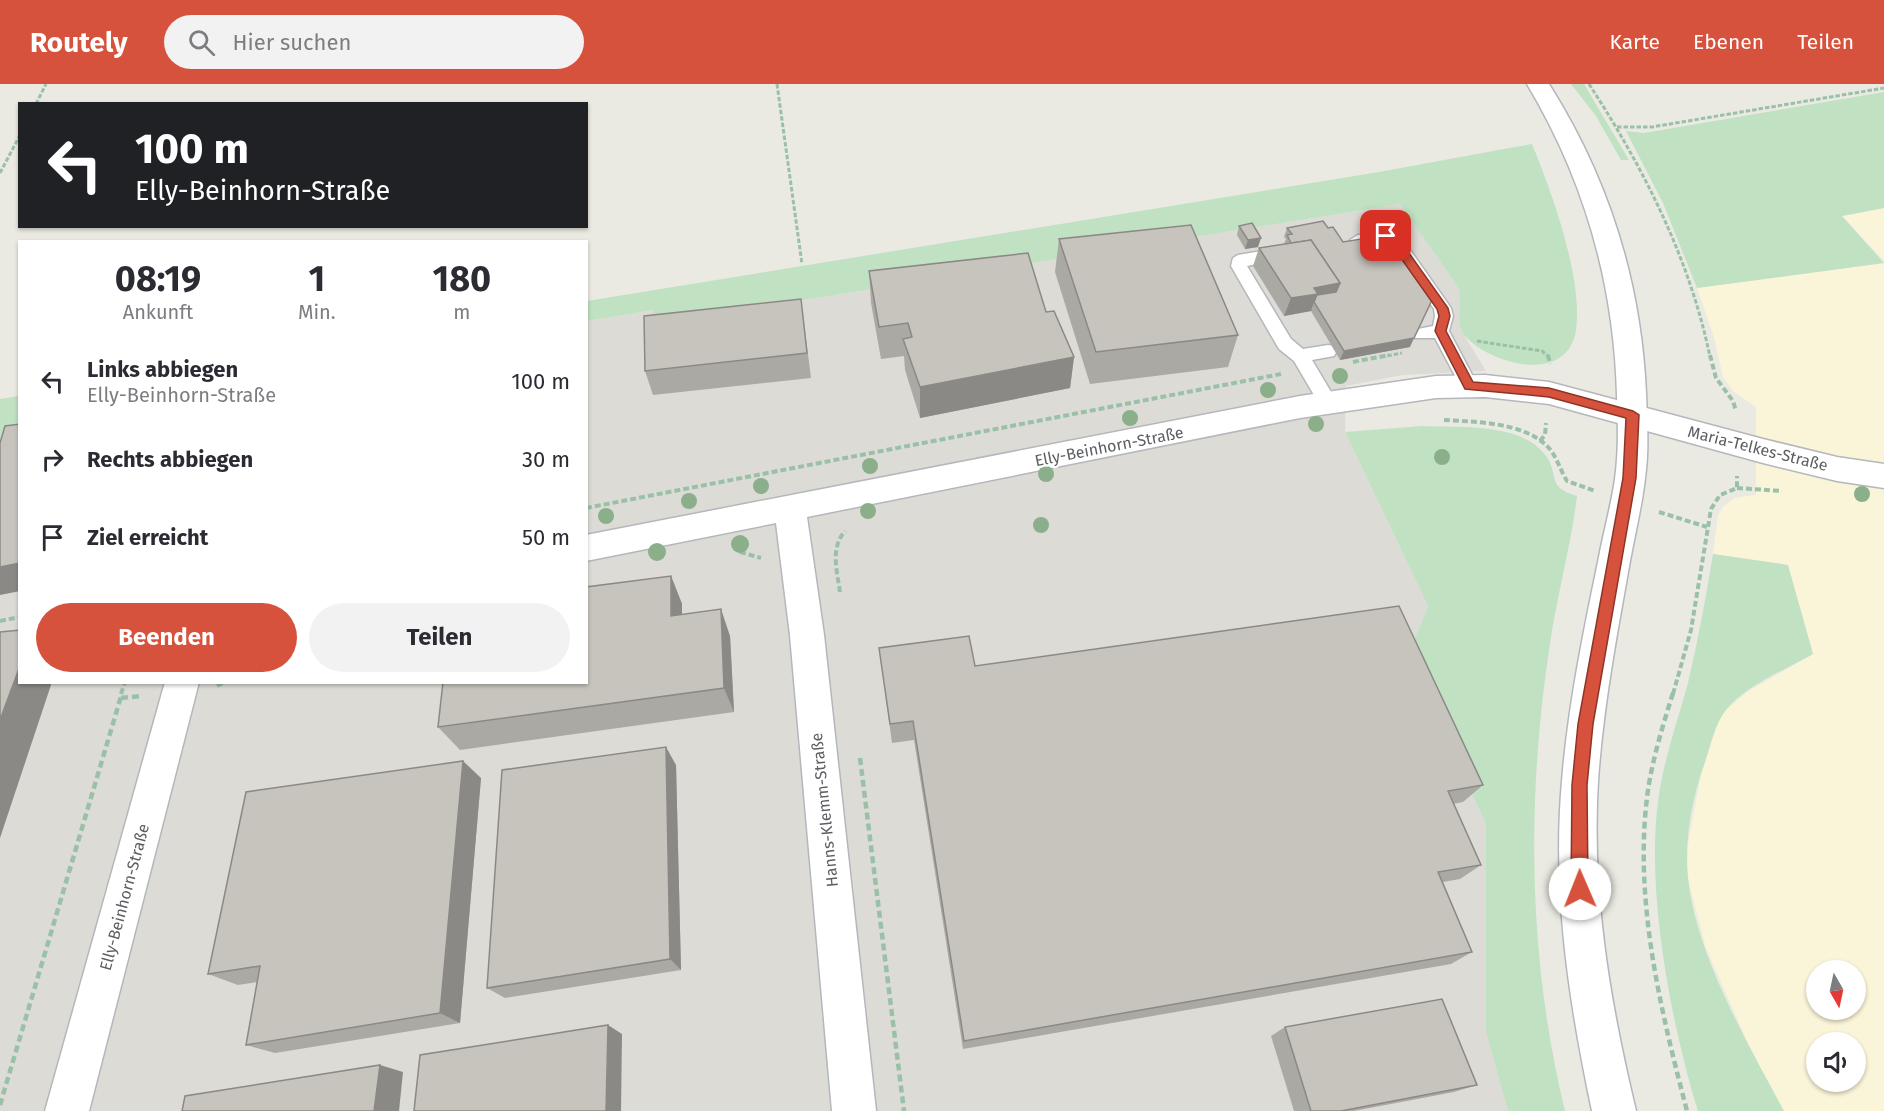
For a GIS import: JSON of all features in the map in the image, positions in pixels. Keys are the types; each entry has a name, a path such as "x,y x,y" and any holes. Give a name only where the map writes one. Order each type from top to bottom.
{"street":[{"path":"1538,84 1576,151 1608,235 1625,315 1633,415 1631,462 1626,501 1590,693 1579,814 1582,924 1594,1013 1614,1111"},
{"name":"Elly-Beinhorn-Straße","path":"588,548 1328,402 1418,388 1469,386 1549,393 1633,415"},
{"name":"Maria-Telkes-Straße","path":"1633,415 1815,464 1884,476"},
{"name":"Hanns-Klemm-Straße","path":"790,509 807,635 854,1111"},
{"name":"Elly-Beinhorn-Straße","path":"67,1111 181,684"}],"lane":[{"path":"1337,244 1383,236 1393,240 1442,308 1444,316 1440,331 1469,386"},
{"path":"1286,253 1244,259 1238,263 1285,344 1300,356 1328,402"},
{"path":"1419,334 1440,331"},
{"path":"1300,356 1328,351"}],"path":[{"path":"37,102 45,84"},
{"path":"777,84 802,264"},
{"path":"1589,84 1617,127 1650,188 1702,318 1716,378 1736,406 1737,488 1723,493 1711,509 1691,628 1655,758 1646,823 1647,877 1655,960 1673,1060 1687,1111"},
{"path":"1617,127 1652,127 1884,88"},
{"path":"0,173 18,139"},
{"path":"1440,420 1511,429 1533,437 1551,451 1567,481 1707,527"},
{"path":"842,602 836,549 839,536 849,528"},
{"path":"732,551 745,553 757,559 836,549"},
{"path":"0,621 18,617"},
{"path":"0,1105 124,684"},
{"path":"859,748 904,1111"}],"shaded area":[{"path":"1400,204 1458,287 1462,298 1461,330 1486,371 1403,375 1346,386 1345,432 1428,606 1408,656 1486,824 1486,1032 1508,1111 0,1111 0,473 18,444 18,684 588,684 588,321 653,310 655,324"},
{"path":"1884,208 1884,261 1842,216"},
{"path":"1884,263 1884,1111 1784,1111 1750,1048 1706,948 1687,876 1688,844 1701,774 1719,720 1726,710 1747,692 1813,654 1788,565 1713,554 1718,516 1722,508 1734,498 1756,495 1756,407 1734,392 1723,377 1714,337 1697,288"}],"green space":[{"path":"1571,84 1584,84 1629,160 1621,160 1596,116"},
{"path":"1884,92 1884,208 1842,216 1884,263 1697,288 1663,203 1626,131 1644,133"},
{"path":"1532,144 1557,210 1575,285 1576,330 1570,347 1559,358 1544,364 1527,364 1492,355 1465,336 1460,325 1458,287 1400,204 654,324 653,310 588,321 588,301 1379,172"},
{"path":"18,396 18,444 0,473 0,399"},
{"path":"1422,426 1486,428 1532,442 1549,460 1554,478 1560,488 1577,496 1553,626 1542,702 1534,820 1538,937 1544,996 1565,1111 1508,1111 1486,1032 1486,824 1408,656 1428,606 1345,432"},
{"path":"1713,554 1788,565 1813,654 1744,693 1722,716 1696,792 1687,849 1688,877 1693,906 1712,967 1740,1028 1784,1111 1698,1111 1679,1039 1663,958 1655,876 1658,802 1667,757 1692,667"}],"building":[{"path":"1323,221 1328,228 1333,227 1343,242 1386,235 1432,300 1414,338 1344,351 1314,302 1317,295 1336,292 1340,283 1311,240 1291,243 1287,235 1292,234 1287,228"},
{"path":"1252,223 1261,238 1248,240 1239,226"},
{"path":"1191,225 1238,335 1096,352 1059,239"},
{"path":"1311,240 1340,283 1314,288 1318,294 1291,298 1259,248"},
{"path":"1028,253 1046,312 1054,311 1074,357 920,387 903,339 912,337 908,323 879,327 869,271"},
{"path":"801,299 807,353 645,371 644,316"},
{"path":"18,424 18,563 0,567 0,443 5,426"},
{"path":"671,576 671,616 721,609 724,688 438,727 443,684 588,684 588,587"},
{"path":"1399,606 1483,785 1448,791 1481,865 1438,872 1472,952 964,1041 913,721 890,724 879,648 969,636 975,666"},
{"path":"18,630 18,671 0,720 0,632"},
{"path":"666,747 670,959 487,988 502,770"},
{"path":"463,761 440,1013 246,1045 260,966 208,974 246,792"},
{"path":"1442,999 1477,1085 1341,1111 1311,1111 1285,1027"},
{"path":"608,1025 606,1111 414,1111 420,1055"},
{"path":"380,1065 374,1111 182,1111 185,1096"}],"route":[{"path":"1386,236 1395,241 1442,308 1444,316 1440,331 1469,386 1516,388 1549,393 1633,415 1630,478 1597,649 1586,724 1580,785 1580,889"}]}
